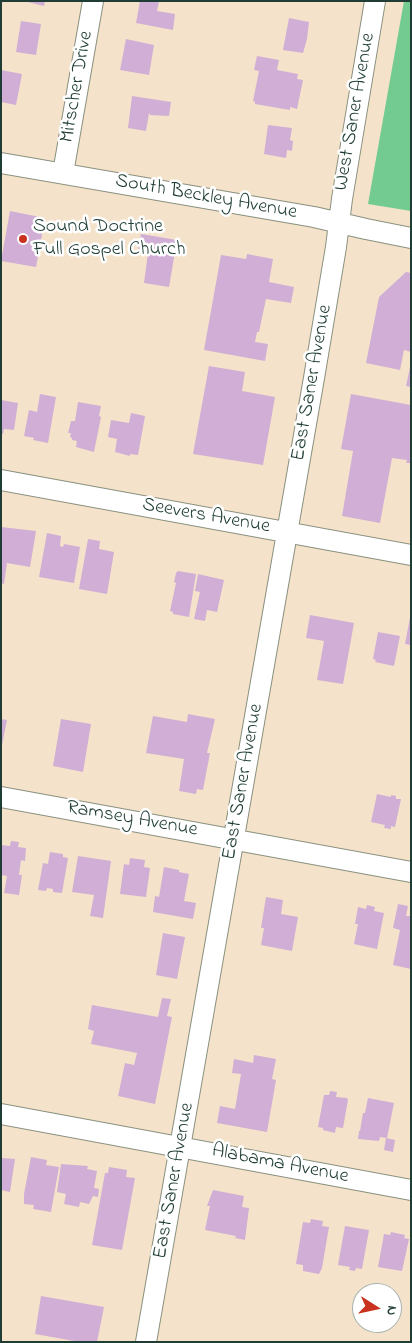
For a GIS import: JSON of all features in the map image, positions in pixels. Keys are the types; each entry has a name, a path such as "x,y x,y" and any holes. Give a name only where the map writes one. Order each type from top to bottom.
{"street":[{"name":"Mitscher Drive","path":"63,173 93,1"},
{"name":"West Saner Avenue","path":"338,223 375,1"},
{"name":"South Beckley Avenue","path":"1,162 304,215 411,238"},
{"name":"East Saner Avenue","path":"146,1342 314,378 336,247 338,223"},
{"name":"Seevers Avenue","path":"1,480 411,555"},
{"name":"Ramsey Avenue","path":"1,797 411,872"},
{"name":"Alabama Avenue","path":"1,1114 411,1190"}],"green space":[{"path":"404,1 411,1 411,211 368,204"}],"building":[{"path":"24,1 45,1 44,6"},
{"path":"140,1 159,1 157,11 175,14 173,30 136,23"},
{"path":"289,18 309,22 303,53 283,50"},
{"path":"21,21 41,24 36,55 16,52"},
{"path":"126,39 154,45 149,75 120,70"},
{"path":"257,56 279,60 277,70 298,74 297,79 303,80 297,109 290,107 290,110 255,104 253,101 259,71 254,70"},
{"path":"1,70 22,74 16,105 1,102"},
{"path":"132,96 171,102 169,116 150,115 149,113 146,131 128,128"},
{"path":"268,125 292,128 290,140 293,141 292,151 287,150 286,158 264,154"},
{"name":"Sound Doctrine Full Gospel Church","path":"10,211 45,218 36,267 1,261"},
{"path":"141,234 177,240 169,287 144,283 148,253 138,251"},
{"path":"247,254 273,259 269,282 294,287 291,303 266,299 255,342 268,344 265,361 204,350 221,255 246,259"},
{"path":"406,272 411,273 411,352 404,350 400,370 366,363 379,297"},
{"path":"209,366 245,372 242,391 275,397 263,465 193,454"},
{"path":"411,367 411,387 406,386"},
{"path":"40,394 56,397 48,443 24,436 29,410 37,412"},
{"path":"351,394 411,405 411,463 406,463 407,460 392,458 380,523 342,516 353,451 341,449"},
{"path":"1,400 18,403 14,430 4,429 3,434 1,434"},
{"path":"78,402 101,406 99,416 101,417 94,452 76,447 77,441 72,440 70,437 71,433 68,433 71,421 75,421"},
{"path":"131,413 145,416 138,455 130,454 130,456 115,452 117,439 108,437 111,420 129,423"},
{"path":"1,527 36,531 30,567 7,563 4,584 1,583"},
{"path":"47,533 61,536 60,546 63,547 64,544 80,547 74,583 39,577"},
{"path":"88,539 100,541 99,549 114,552 107,594 79,589"},
{"path":"178,571 196,574 189,617 173,614 170,611 176,583 174,582"},
{"path":"198,574 224,580 217,612 207,610 205,621 194,619 200,592 195,591"},
{"path":"310,615 354,623 343,684 317,680 324,641 306,638"},
{"path":"411,617 411,645 405,644"},
{"path":"378,632 400,636 394,666 375,662 376,660 373,659"},
{"path":"188,714 215,719 207,753 210,753 203,790 197,789 196,794 179,791 184,759 146,753 153,716 187,722"},
{"path":"1,719 7,720 2,745 1,745"},
{"path":"61,719 91,724 83,772 53,766"},
{"path":"377,794 391,797 391,795 396,796 396,799 401,799 395,827 391,826 391,829 384,828 385,825 371,822"},
{"path":"11,841 19,842 18,847 26,848 25,861 21,860 19,875 22,875 19,895 4,893 7,876 1,875 1,845 10,846"},
{"path":"50,852 63,854 63,857 68,858 62,893 53,892 53,889 47,888 46,891 38,890 43,863 48,864"},
{"path":"78,856 111,861 103,918 90,916 94,895 72,892"},
{"path":"130,858 145,860 144,867 150,868 146,897 120,894 124,864 129,865"},
{"path":"164,867 189,874 184,901 196,903 193,919 153,912 155,896 159,897"},
{"path":"266,897 283,900 281,914 298,917 292,951 261,945 264,928 261,928"},
{"path":"398,904 408,906 406,916 411,916 411,969 393,965 400,930 393,928"},
{"path":"367,905 375,907 374,911 384,913 377,949 354,944 358,924 355,924 358,907 366,909"},
{"path":"163,933 185,937 177,979 156,975"},
{"path":"162,998 171,999 167,1016 172,1017 155,1104 118,1096 125,1063 134,1065 137,1053 91,1044 94,1031 88,1029 92,1005 158,1017"},
{"path":"254,1055 276,1059 272,1079 276,1080 267,1132 217,1123 220,1106 235,1109 241,1074 232,1073 234,1059 253,1063"},
{"path":"330,1091 337,1092 336,1097 347,1098 348,1100 343,1128 336,1127 335,1133 318,1127 324,1095 329,1095"},
{"path":"368,1098 394,1103 387,1138 380,1137 379,1141 358,1139"},
{"path":"386,1138 395,1140 393,1152 384,1150"},
{"path":"31,1157 47,1160 46,1165 59,1167 51,1212 33,1209 34,1205 24,1204"},
{"path":"1,1158 15,1159 10,1192 1,1190"},
{"path":"61,1164 88,1166 87,1169 97,1171 94,1188 99,1189 98,1197 93,1196 89,1204 80,1202 79,1207 64,1204 66,1194 57,1192"},
{"path":"109,1167 127,1170 126,1177 135,1178 122,1250 92,1245 105,1173 108,1173"},
{"path":"213,1190 244,1196 242,1207 249,1208 245,1240 235,1238 236,1236 205,1230 210,1206 207,1206"},
{"path":"311,1219 323,1221 322,1226 329,1227 322,1268 319,1274 303,1271 303,1265 296,1264 303,1222 310,1223"},
{"path":"345,1226 369,1230 362,1269 349,1270 350,1267 338,1265"},
{"path":"391,1232 405,1235 404,1238 409,1239 402,1271 378,1267 384,1234 390,1235"},
{"path":"41,1296 104,1307 97,1342 80,1342 35,1334"}],"place":[{"name":"Sound Doctrine Full Gospel Church","path":"23,239"}]}
